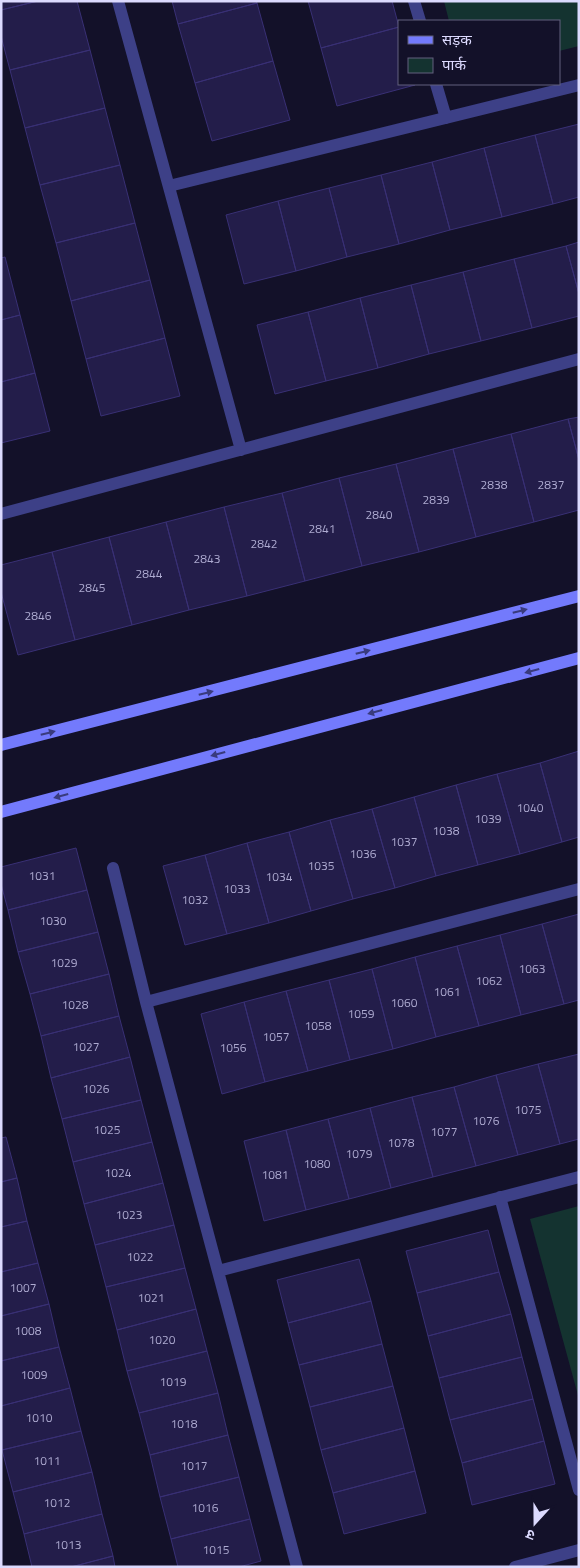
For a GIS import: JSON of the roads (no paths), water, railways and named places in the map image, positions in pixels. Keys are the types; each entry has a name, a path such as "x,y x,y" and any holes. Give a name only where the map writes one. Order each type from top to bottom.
{"main road":[{"path":"1,746 579,596"},
{"path":"1,812 579,658"}],"street":[{"path":"118,1 241,450"},
{"path":"414,1 420,20"},
{"path":"436,85 446,118"},
{"path":"169,186 579,85"},
{"path":"1,514 579,359"},
{"path":"113,868 146,1002 296,1567"},
{"path":"146,1002 579,889"},
{"path":"218,1271 579,1177"},
{"path":"500,1197 579,1490"},
{"path":"515,1567 579,1550"}]}
